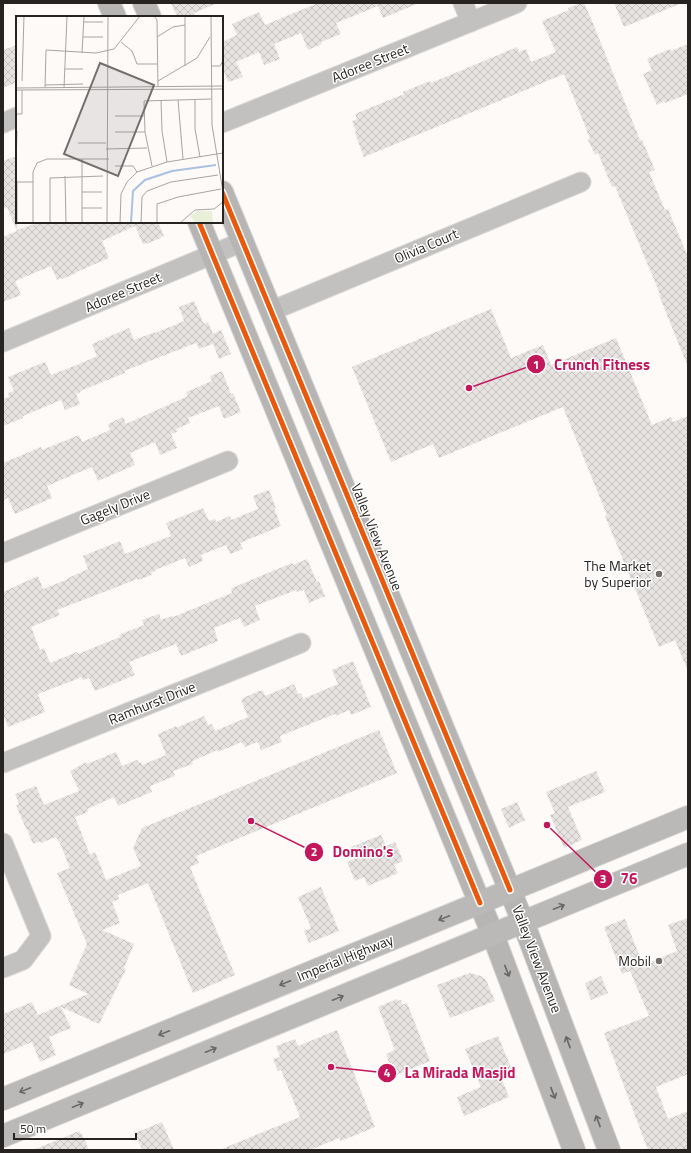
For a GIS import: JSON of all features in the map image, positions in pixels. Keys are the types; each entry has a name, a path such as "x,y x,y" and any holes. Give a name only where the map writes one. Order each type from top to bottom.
{"main road":[{"path":"109,3 115,16"},
{"path":"144,3 150,16"},
{"name":"Valley View Avenue","path":"223,194 523,922 609,1150"},
{"path":"199,223 493,934 574,1150"},
{"name":"Imperial Highway","path":"3,1099 688,817"},
{"path":"3,1136 688,854"}],"street":[{"path":"463,3 471,22"},
{"name":"Adoree Street","path":"223,123 517,3"},
{"path":"3,123 16,117"},
{"name":"Olivia Court","path":"271,310 581,182"},
{"name":"Adoree Street","path":"3,342 242,242"},
{"name":"Gagely Drive","path":"3,553 228,461"},
{"name":"Ramhurst Drive","path":"3,763 301,643"},
{"path":"3,843 41,936 23,960 3,968"}],"building":[{"path":"171,3 217,3 194,13 195,16 177,16"},
{"path":"318,3 419,3 383,18 378,6 336,23 341,34 321,42 322,44 308,50 301,33 274,44 280,59 264,65 259,52 236,62 243,77 228,82 223,69 223,42 237,35 232,24 259,12 265,25"},
{"path":"584,3 590,16 640,140 642,140 655,170 649,172 665,210 668,209 688,257 688,367 659,295 660,294 615,186 612,187 598,153 595,155 588,140 590,139 564,74 364,157 355,133 356,132 352,121 357,119 355,114 404,94 403,92 430,81 431,83 517,47 519,52 526,49 531,62 556,52 542,21 569,10 568,8"},
{"path":"614,3 682,3 624,27"},
{"path":"688,44 688,94 665,103 664,101 657,105 643,74 652,70 647,59 670,49 671,51"},
{"path":"16,45 16,82 3,88 3,50"},
{"path":"16,156 17,230 37,223 158,223 164,236 143,244 135,226 102,241 109,258 57,280 51,266 15,281 21,295 3,302 3,237 17,231 7,207 3,209 3,161"},
{"path":"194,301 204,324 208,322 213,334 221,330 231,354 219,359 213,344 199,349 196,343 124,371 125,373 80,391 81,392 76,394 80,404 65,410 61,400 3,426 3,399 9,397 8,393 14,391 8,377 45,362 51,375 77,365 97,356 92,344 129,328 134,340 184,321 179,307"},
{"path":"491,309 511,358 543,345 551,365 616,338 652,425 671,417 673,422 688,416 688,671 675,640 659,647 605,516 607,515 563,407 439,458 433,444 391,462 352,367"},
{"path":"222,371 231,394 233,393 241,412 224,419 219,406 188,418 190,423 176,429 177,432 171,434 177,448 160,455 155,442 130,453 135,465 98,481 92,467 47,486 52,498 15,514 8,498 3,500 3,463 41,447 42,450 79,435 82,442 110,430 108,424 123,417 126,424 188,396 186,392 212,381 210,376"},
{"path":"269,490 281,526 240,543 243,549 230,554 226,545 201,555 203,561 189,567 185,558 155,570 151,573 152,575 138,580 137,579 57,610 60,615 31,627 40,650 44,648 50,663 77,652 78,654 120,637 119,635 144,625 142,620 159,614 161,620 172,616 173,617 232,593 232,588 292,563 293,565 307,559 325,596 309,603 304,590 297,592 296,590 255,606 260,620 244,627 240,618 214,628 218,641 181,656 176,644 129,662 135,675 95,691 89,678 83,680 82,677 38,694 45,712 8,727 3,714 3,592 38,576 43,589 68,579 88,569 83,556 120,541 125,554 171,536 166,523 203,508 209,521 215,519 216,522 230,516 231,520 258,509 253,496"},
{"path":"353,661 371,707 351,715 349,710 336,716 335,714 280,736 282,742 261,750 258,742 245,747 242,742 218,752 218,750 192,761 193,764 173,771 175,776 150,786 152,792 118,806 114,797 87,809 88,812 75,817 90,855 95,852 106,880 141,866 133,848 142,828 379,730 397,773 196,856 199,863 190,867 235,975 193,993 148,883 118,895 119,899 112,902 120,923 102,930 134,944 124,968 126,969 99,1024 61,1007 71,1028 49,1037 56,1055 40,1062 32,1042 3,1054 3,1014 32,1002 38,1015 88,994 69,985 87,944 57,873 70,868 56,837 41,843 40,841 33,844 16,805 19,804 15,794 36,786 44,805 79,791 70,771 87,762 87,764 116,752 122,766 137,760 139,763 141,762 142,765 166,755 158,734 176,726 177,728 204,716 208,725 212,724 215,731 248,717 241,700 259,691 263,691 265,696 294,684 298,694 301,693 303,699 338,684 332,670"},
{"path":"596,771 605,792 568,807 582,840 564,848 550,815 555,813 546,792"},
{"path":"517,802 525,820 509,828 501,809"},
{"path":"381,835 386,846 395,842 403,861 394,865 398,873 368,886 364,877 355,881 347,862 356,858 351,847"},
{"path":"321,887 339,931 309,943 304,931 311,928 298,897"},
{"path":"688,918 688,1074 656,1087 668,1119 688,1111 688,1150 648,1150 604,1033 649,1016 630,971 622,974 604,927 625,919 643,965 677,951 668,925"},
{"path":"470,973 481,976 486,980 495,1001 450,1018 437,985"},
{"path":"601,976 608,993 591,1000 585,983"},
{"path":"397,999 398,1001 401,1000 402,1005 407,1003 430,1061 394,1076 386,1054 395,1050 378,1007"},
{"path":"337,1030 375,1127 341,1141 339,1138 310,1150 219,1150 300,1117 281,1070 278,1071 273,1059 280,1057 276,1046 295,1039 298,1046"},
{"path":"498,1036 512,1070 500,1075 509,1097 464,1116 457,1097 481,1087 465,1049"},
{"path":"162,1122 174,1150 142,1150 135,1133"},
{"path":"79,1131 82,1134 89,1150 33,1150"}],"cycle path":[{"path":"223,194 510,890"},
{"path":"199,223 480,903"}],"place":[{"name":"Crunch Fitness","path":"469,388"},
{"name":"The Market by Superior","path":"659,574"},
{"name":"Domino's","path":"251,821"},
{"name":"76","path":"547,825"},
{"name":"Mobil","path":"659,961"},
{"name":"La Mirada Masjid","path":"331,1067"}]}
